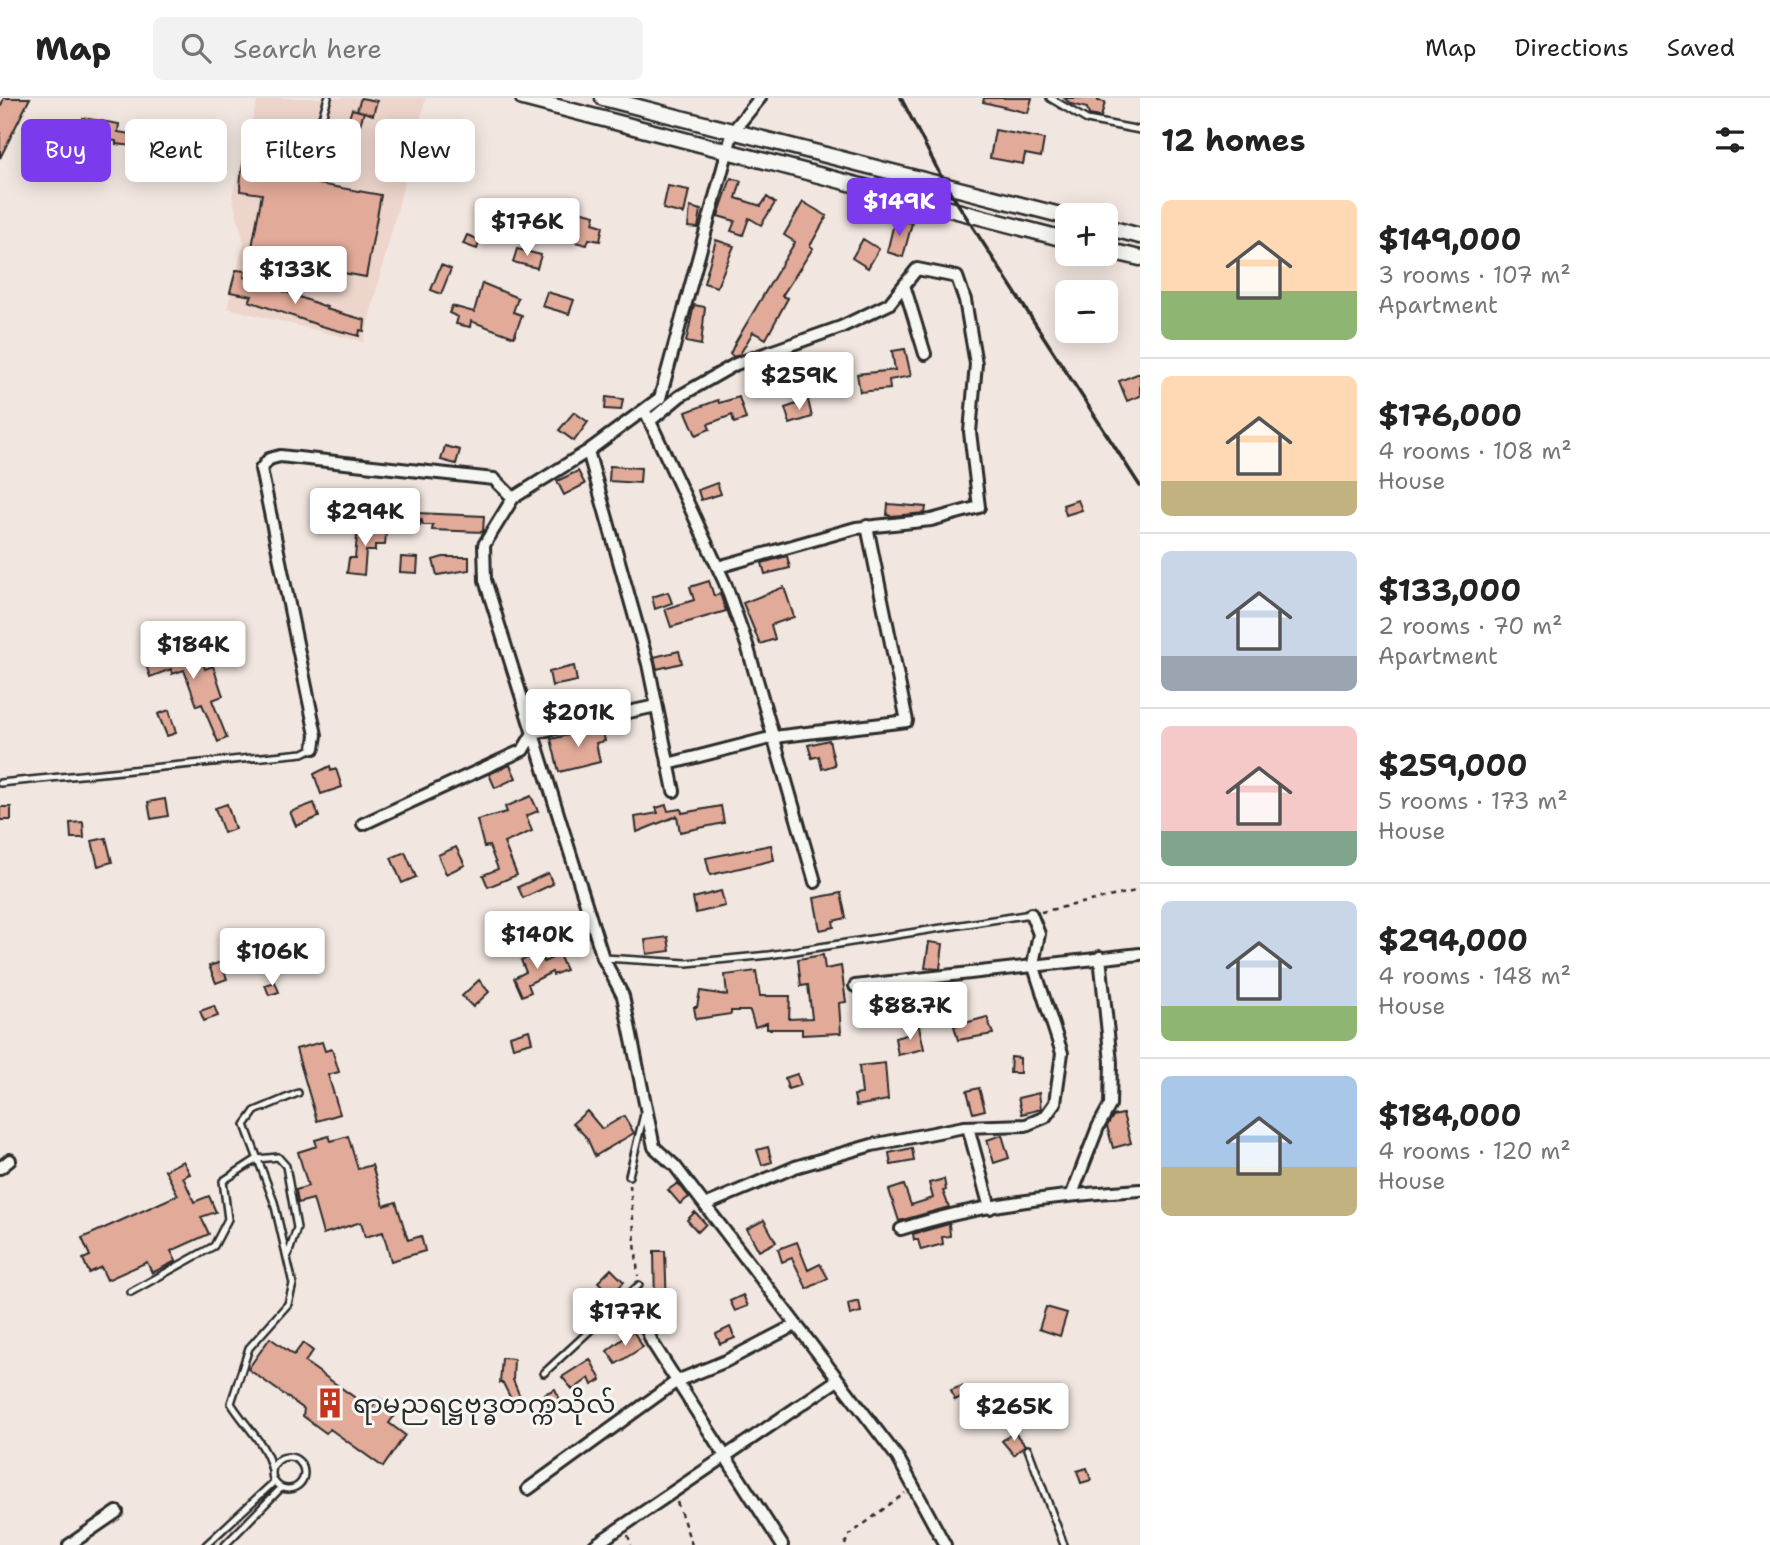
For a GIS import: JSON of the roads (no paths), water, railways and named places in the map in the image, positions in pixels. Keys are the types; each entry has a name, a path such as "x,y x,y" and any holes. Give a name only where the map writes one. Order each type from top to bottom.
{"main road":[{"path":"523,98 1055,237"},
{"path":"603,98 1055,214"},
{"path":"1118,230 1140,236"},
{"path":"1118,253 1140,258"}],"street":[{"path":"757,100 733,131 660,398 588,451 513,498 484,545 485,580 603,958 623,996 654,1147 675,1166 836,1381 898,1458 945,1545"},
{"path":"650,421 680,396 736,364 841,327 889,304 916,269 957,277 965,300 976,364 970,432 979,506 931,520 867,526 718,567"},
{"path":"904,285 925,354"},
{"path":"644,410 718,567 747,645 815,881"},
{"path":"588,451 656,706 674,791"},
{"path":"314,748 316,735 261,469 269,459 280,456 494,478 513,498"},
{"path":"668,764 774,737 907,721 867,526"},
{"path":"363,824 523,750 533,733 656,706"},
{"path":"705,1205 795,1167 872,1145 968,1127 1026,1125 1045,1117 1055,1103 1062,1053 1033,964 1038,934 1031,914"},
{"path":"855,986 1140,954"},
{"path":"1072,1194 1110,1105 1111,1062 1100,957"},
{"path":"968,1127 990,1208"},
{"path":"0,1168 10,1160"},
{"path":"901,1229 936,1218 1072,1194 1140,1190"},
{"path":"642,1318 652,1342 782,1545"},
{"path":"528,1489 677,1381 726,1361 795,1325"},
{"path":"595,1545 836,1381"},
{"path":"69,1545 117,1512"}],"lane":[{"path":"321,119 328,98"},
{"path":"1050,98 1087,120 1140,130"},
{"path":"0,783 303,753 314,748"},
{"path":"603,958 687,962 769,955 1031,914"},
{"path":"272,1471 277,1461 287,1457 301,1464 304,1474 300,1484 291,1490 281,1488 274,1482 268,1452 244,1426 231,1403 249,1348 288,1304 293,1284 274,1202 245,1125 255,1111 298,1093"},
{"path":"629,1176 645,1109"},
{"path":"131,1292 214,1246 228,1219 223,1181 257,1159 278,1157 286,1166 297,1228 288,1255"},
{"path":"544,1373 639,1285"},
{"path":"1028,1449 1064,1545"},
{"path":"206,1545 274,1482"},
{"path":"225,1545 281,1488"}],"railway":[{"path":"901,98 945,184 1140,486"}],"place":[{"name":"ရာမညရဋ္ဌဗုဒ္ဓတက္ကသိုလ်","path":"330,1403"}]}
